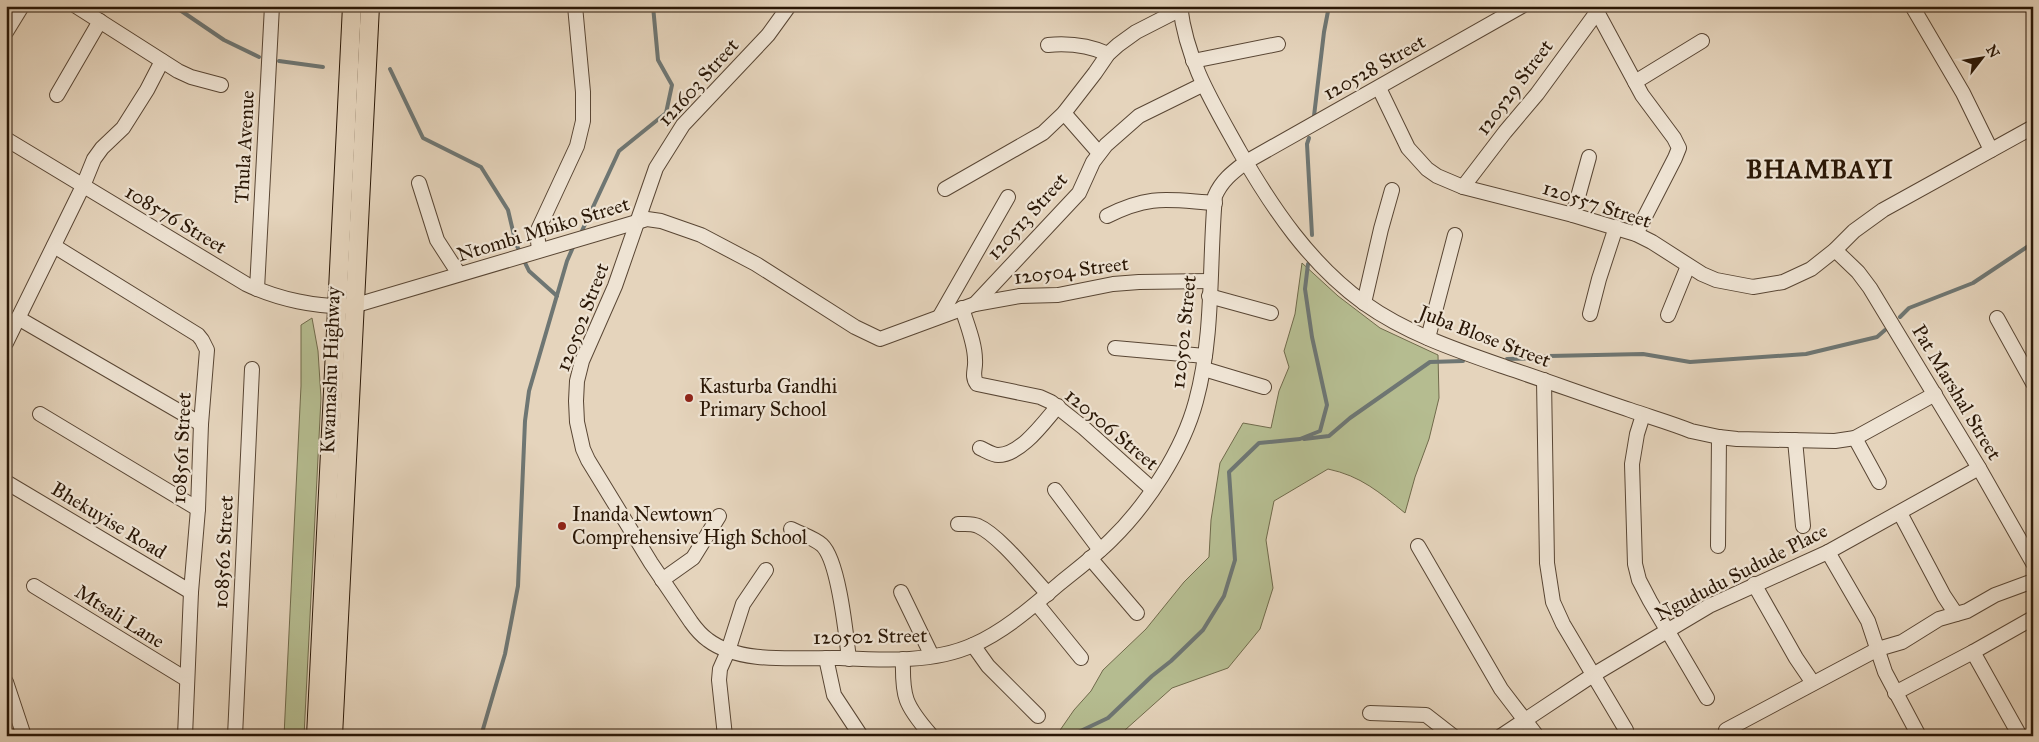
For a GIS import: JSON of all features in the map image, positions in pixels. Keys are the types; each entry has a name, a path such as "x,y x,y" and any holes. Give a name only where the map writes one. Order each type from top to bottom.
{"main road":[{"name":"Kwamashu Highway","path":"333,736 351,379 345,306 352,6"},
{"name":"Kwamashu Highway","path":"316,736 345,306 370,6"}],"street":[{"path":"6,32 22,6"},
{"path":"76,6 162,61 191,77 221,85"},
{"name":"Thula Avenue","path":"257,289 272,6"},
{"path":"541,250 536,232 578,146 583,121 583,92 575,6"},
{"name":"121603 Street","path":"639,220 656,168 683,125 768,35 789,6"},
{"name":"120528 Street","path":"1246,162 1522,6"},
{"path":"1912,6 1963,93 1991,150"},
{"path":"945,189 1043,133 1064,113 1108,54 1136,32 1180,8"},
{"name":"Juba Blose Street","path":"1180,8 1192,61 1202,85 1246,162 1296,238 1337,280 1364,303 1404,327 1469,355 1691,431 1718,437 1835,441 1855,438 1935,394"},
{"path":"1596,9 1635,82 1676,142 1678,150 1636,234"},
{"name":"120529 Street","path":"1463,187 1537,94 1596,9"},
{"path":"57,95 100,21"},
{"path":"1635,82 1702,41"},
{"path":"1048,45 1072,44 1088,46 1108,54"},
{"path":"1192,61 1278,44"},
{"path":"6,343 83,186 94,159 102,148 123,128 147,90 162,61"},
{"name":"120513 Street","path":"968,306 1079,193 1093,162 1106,145 1140,116 1202,85"},
{"name":"120557 Street","path":"1379,88 1398,130 1418,161 1437,176 1463,187 1574,215 1636,234 1652,242 1688,266 1716,280 1753,287 1784,282 1811,269 1835,250 1854,230 1875,215 2033,127"},
{"path":"1064,113 1099,153"},
{"name":"108576 Street","path":"6,139 222,270 257,289 291,299 345,306"},
{"path":"1574,215 1589,157"},
{"name":"120502 Street","path":"639,220 615,286 582,361 577,381 576,401 581,440 588,460 662,580 700,634 710,642 728,651 758,657 903,659 952,652 973,645 1003,628 1037,604 1095,554 1124,525 1152,489 1179,446 1195,404 1204,363 1215,196 1230,174 1246,162"},
{"path":"419,183 437,240 459,274"},
{"path":"1364,303 1392,190"},
{"path":"940,316 1008,198"},
{"path":"1107,216 1131,205 1155,199 1215,202"},
{"name":"Ntombi Mbiko Street","path":"345,306 639,220 653,219 702,235 756,264 847,322 880,339 940,316"},
{"path":"1590,314 1616,227"},
{"path":"1428,338 1455,235"},
{"name":"108561 Street","path":"54,246 187,328 202,340 207,350 201,424 198,509 191,592 184,736"},
{"name":"Pat Marshal Street","path":"1835,250 1858,272 1870,288 1980,468 2033,563"},
{"path":"1668,315 1688,266"},
{"name":"120504 Street","path":"940,316 968,306 1020,296 1058,295 1113,284 1210,281"},
{"path":"1209,296 1271,313"},
{"name":"120506 Street","path":"968,306 976,359 974,378 977,384 1040,397 1058,406 1152,489"},
{"path":"18,318 201,424"},
{"path":"1997,318 2033,383"},
{"path":"1115,348 1204,363 1264,387"},
{"name":"108562 Street","path":"235,736 252,369"},
{"path":"1544,380 1546,510 1549,584 1553,602 1563,624 1626,730"},
{"path":"980,448 998,455 1014,450 1058,406"},
{"path":"40,414 198,509"},
{"path":"1644,415 1637,434 1632,464 1635,564 1639,580 1650,601 1707,698"},
{"path":"1718,437 1718,546"},
{"path":"1855,438 1879,482"},
{"path":"1795,440 1803,526"},
{"name":"Ngududu Sudude Place","path":"1501,736 1593,675 1709,606 1828,552 1980,468"},
{"name":"Bhekuyise Road","path":"6,482 191,592"},
{"path":"1055,490 1095,554 1137,613"},
{"path":"1900,513 1944,596 1956,614"},
{"path":"662,580 693,558 719,516"},
{"path":"958,524 974,525 986,531 1003,546 1048,594"},
{"path":"791,529 822,545 829,555 843,618 849,659"},
{"path":"1418,546 1501,689 1537,736"},
{"path":"1828,552 1868,621 1885,672 1919,736"},
{"path":"725,736 719,680 720,669 728,651 743,604 766,570"},
{"path":"1728,733 1813,683 1878,649 1902,642 1918,634 1930,624 1967,610 1995,595 2033,581"},
{"path":"1754,584 1796,658 1813,683"},
{"name":"Mtsali Lane","path":"34,586 186,679"},
{"path":"901,592 932,656"},
{"path":"1037,604 1081,658"},
{"path":"1895,692 1974,652 2033,618"},
{"path":"973,645 988,666 1038,716"},
{"path":"1974,652 2020,736"},
{"path":"826,658 834,695 861,736"},
{"path":"903,659 903,682 906,700 914,716 930,734"},
{"path":"6,682 24,736"},
{"path":"1370,713 1426,715 1453,736"}],"green space":[{"path":"1302,263 1338,296 1380,328 1438,355 1439,398 1429,439 1415,477 1405,513 1360,480 1328,469 1274,501 1266,540 1273,588 1260,629 1228,668 1172,688 1125,730 1125,736 1056,736 1074,710 1091,691 1103,670 1146,629 1184,582 1209,557 1211,520 1220,463 1243,423 1271,428 1279,391 1289,367 1284,351 1295,314"},
{"path":"312,318 318,351 321,398 304,736 284,736 301,386 301,325"}],"waterway":[{"path":"174,6 224,40 259,57"},
{"path":"580,235 619,151 666,113 672,85 658,60 653,6"},
{"path":"1314,116 1329,6"},
{"path":"279,61 323,67"},
{"path":"390,69 423,138 481,167 508,210 516,244 529,271 557,296"},
{"path":"1309,138 1307,144 1312,235"},
{"path":"1900,317 1909,308 1973,283 2033,243"},
{"path":"481,736 505,654 518,586 525,421 529,391 567,261 574,245"},
{"path":"1070,736 1108,718 1152,676 1171,661 1203,630 1224,596 1235,560 1229,472 1259,443 1300,439 1320,431 1327,405 1312,337 1305,289 1308,264"},
{"path":"1507,359 1643,354 1690,362 1806,354 1877,337 1885,330"},
{"path":"1304,439 1329,436 1350,418 1430,362 1463,361"}],"place":[{"name":"Kasturba Gandhi Primary School","path":"689,398"},
{"name":"Inanda Newtown Comprehensive High School","path":"562,526"}],"district":[{"name":"BHAMBAYI","path":"1820,169"}]}
